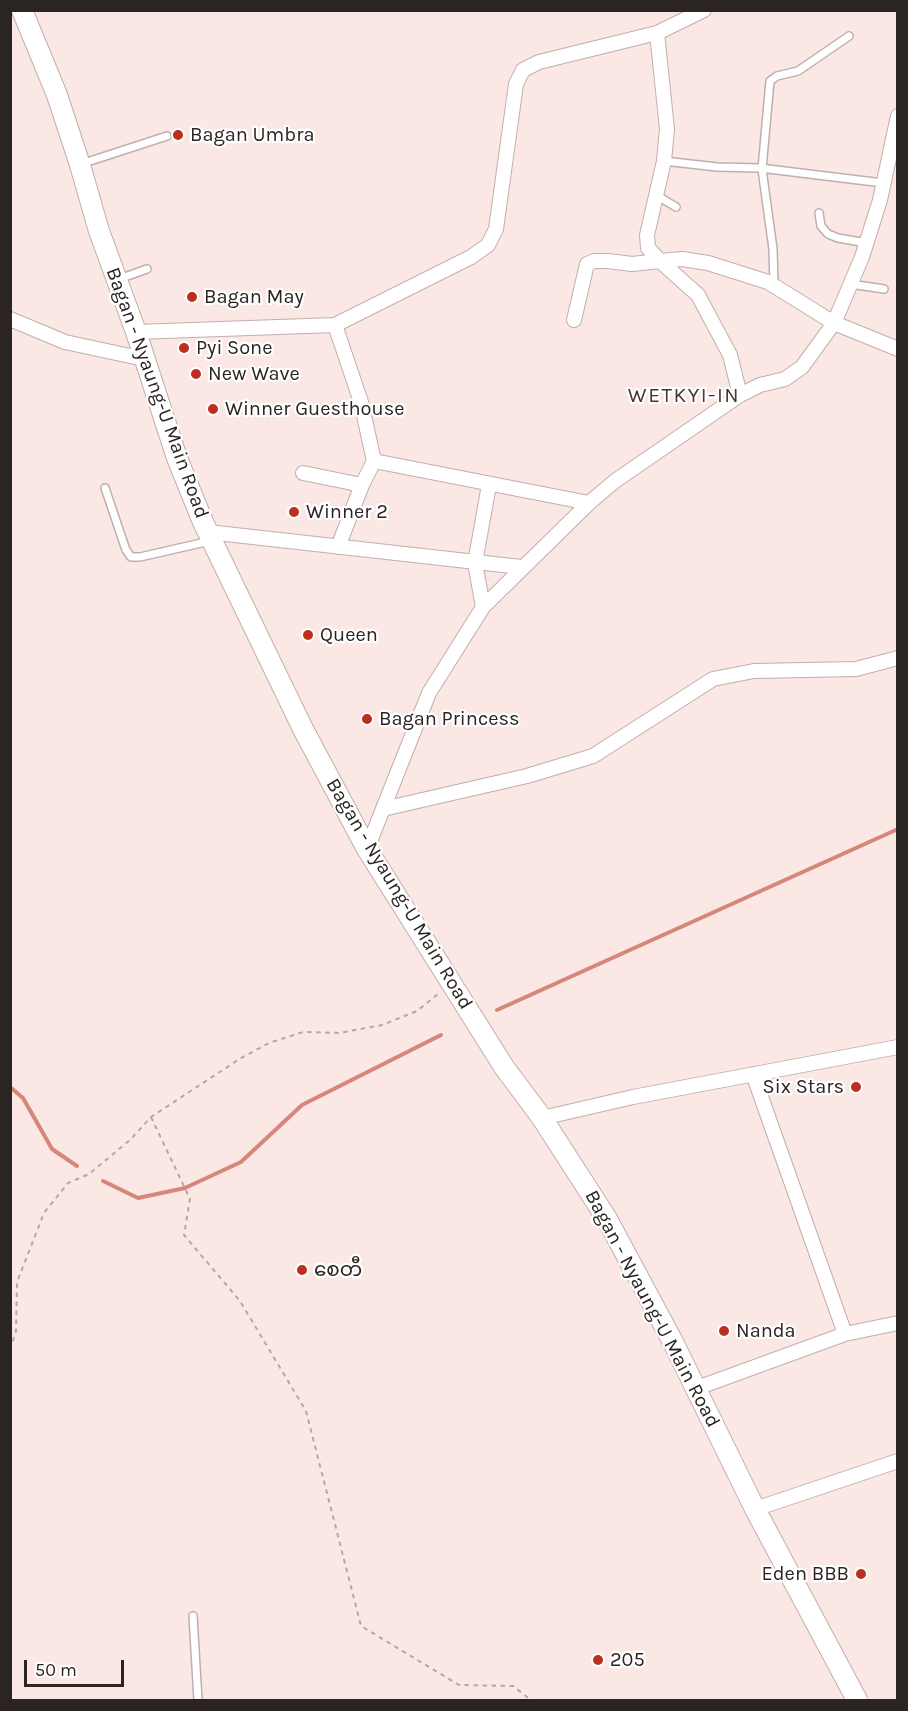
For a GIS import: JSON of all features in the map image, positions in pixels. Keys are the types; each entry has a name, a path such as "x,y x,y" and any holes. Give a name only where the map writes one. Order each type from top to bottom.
{"main road":[{"name":"Bagan - Nyaung-U Main Road","path":"22,10 57,95 99,231 136,332 177,458 210,536 303,729 367,849 504,1067 542,1118 607,1219 697,1388 755,1509 857,1701"}],"street":[{"path":"136,332 335,326 471,257 488,245 496,229 516,84 523,70 539,62 657,33 704,10"},
{"path":"657,33 668,129 664,161 647,235 648,248 698,296 730,355 740,395"},
{"path":"367,849 429,693 483,607 521,567 615,481 740,395 760,385 785,379 802,368 834,323 867,243 897,116"},
{"path":"574,320 587,264 594,261 632,264 682,259 708,263 774,286 834,323 897,349"},
{"path":"10,319 65,342 144,359"},
{"path":"335,326 361,402 374,461 362,485 338,547"},
{"path":"374,461 589,503"},
{"path":"303,473 362,485"},
{"path":"483,607 475,563 489,485"},
{"path":"210,536 521,567"},
{"path":"383,809 527,776 593,756 713,679 754,671 856,669 897,658"},
{"path":"542,1118 633,1097 897,1047"},
{"path":"753,1074 845,1334"},
{"path":"697,1388 845,1334 897,1323"},
{"path":"755,1509 897,1461"}],"lane":[{"path":"774,286 773,249 762,169 770,81 777,76 798,71 849,36"},
{"path":"80,165 167,136"},
{"path":"664,161 762,169 883,183"},
{"path":"656,195 676,207"},
{"path":"819,213 821,226 828,234 867,243"},
{"path":"117,280 147,269"},
{"path":"850,284 884,289"},
{"path":"105,488 126,550 131,557 210,536"},
{"path":"193,1616 198,1701"}],"path":[{"path":"10,1350 16,1331 17,1282 44,1213 68,1183 89,1174 130,1140 152,1118 241,1058 269,1043 303,1032 339,1033 382,1025 417,1011 452,983"},
{"path":"152,1118 190,1199 184,1235 240,1301 306,1411 361,1626 459,1685 513,1686 531,1701"}],"waterway":[{"path":"497,1010 898,829"},
{"path":"103,1181 138,1198 185,1188 241,1162 302,1105 441,1035"},
{"path":"10,1087 23,1098 52,1149 77,1166"}],"place":[{"name":"Bagan Umbra","path":"178,135"},
{"name":"Bagan May","path":"192,297"},
{"name":"Pyi Sone","path":"184,348"},
{"name":"New Wave","path":"196,374"},
{"name":"Winner Guesthouse","path":"213,409"},
{"name":"Winner 2","path":"294,512"},
{"name":"Queen","path":"308,635"},
{"name":"Bagan Princess","path":"367,719"},
{"name":"Six Stars","path":"856,1087"},
{"name":"စေတီ","path":"302,1270"},
{"name":"Nanda","path":"724,1331"},
{"name":"Eden BBB","path":"861,1574"},
{"name":"205","path":"598,1660"}],"district":[{"name":"WETKYI-IN","path":"684,396"}]}
